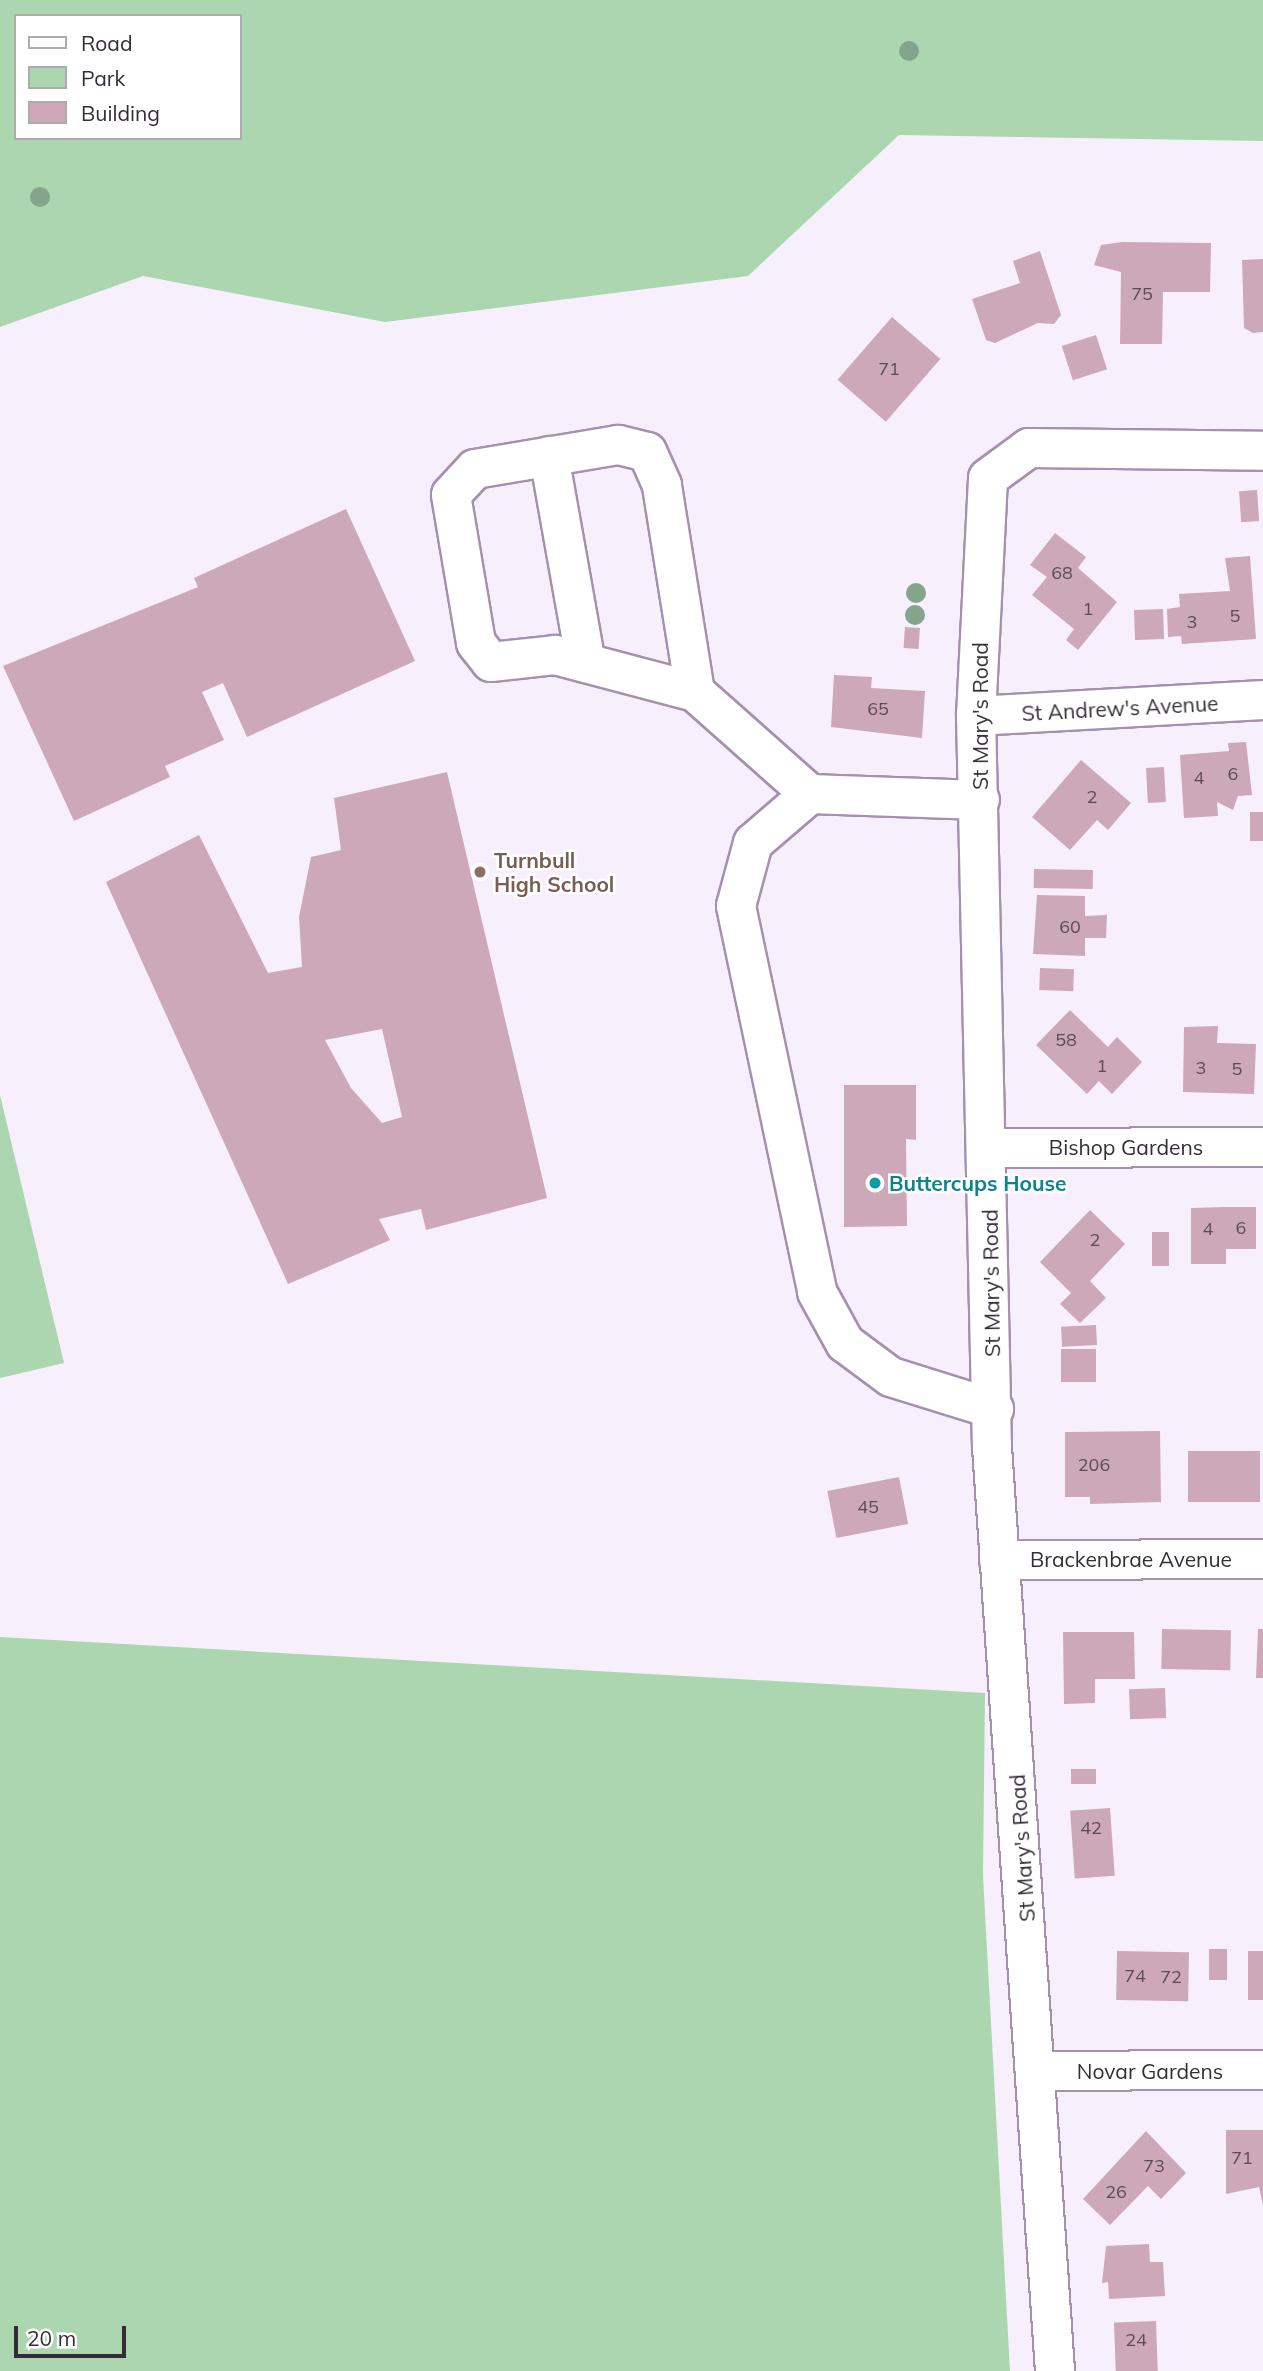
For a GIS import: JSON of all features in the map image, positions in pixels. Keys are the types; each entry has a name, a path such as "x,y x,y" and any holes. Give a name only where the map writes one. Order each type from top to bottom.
{"street":[{"path":"695,692 662,485 647,452 618,445 475,469 451,495 476,643 491,662 555,655 695,692 810,794 980,800"},
{"name":"St Mary's Road","path":"1055,2371 999,1560 976,716 988,478 1029,448 1263,451"},
{"path":"549,456 586,663"},
{"name":"St Andrew's Avenue","path":"976,716 1263,700"},
{"path":"810,794 752,843 736,906 817,1292 845,1343 891,1377 994,1409"},
{"name":"Bishop Gardens","path":"989,1148 1263,1147"},
{"name":"Brackenbrae Avenue","path":"999,1560 1263,1559"},
{"name":"Novar Gardens","path":"1036,2071 1263,2070"}],"green space":[{"path":"0,0 1263,0 1263,141 899,135 748,276 385,322 143,276 0,327"},
{"path":"0,1095 64,1363 0,1378"},
{"path":"0,1637 985,1693 983,1876 1010,2371 0,2371"}],"building":[{"path":"1122,242 1211,243 1210,292 1163,292 1162,344 1120,344 1121,272 1094,265 1101,245"},
{"path":"1040,251 1061,315 1054,324 1038,323 995,343 986,340 972,299 1020,283 1013,261"},
{"path":"1263,259 1263,332 1253,333 1244,328 1242,260"},
{"path":"892,317 940,359 886,422 838,380"},
{"path":"1096,335 1107,369 1073,380 1062,346"},
{"path":"1257,490 1259,521 1241,522 1239,491"},
{"path":"346,509 415,661 247,737 223,683 202,692 224,740 165,766 170,777 74,821 3,666 198,587 194,578"},
{"path":"1055,533 1086,557 1078,568 1117,602 1078,650 1066,640 1074,629 1032,595 1047,577 1030,565"},
{"path":"1250,556 1256,639 1182,644 1181,636 1168,637 1167,609 1180,607 1179,594 1230,591 1225,558"},
{"path":"1163,609 1164,639 1135,640 1134,610"},
{"path":"905,627 920,628 918,649 904,648"},
{"path":"834,675 872,677 871,688 925,691 922,738 831,727"},
{"path":"1246,742 1252,795 1238,796 1233,810 1217,802 1218,816 1184,818 1180,755 1229,751 1228,743"},
{"path":"1081,760 1131,803 1108,830 1097,820 1070,850 1032,817"},
{"path":"1164,767 1166,802 1148,803 1146,768"},
{"path":"447,772 547,1198 426,1230 421,1209 379,1219 390,1240 288,1284 106,882 199,835 268,973 302,967 299,917 311,857 341,850 334,798","holes":["382,1029 402,1117 382,1123 351,1088 325,1040"]},
{"path":"1250,812 1263,812 1263,841 1250,841"},
{"path":"1034,869 1093,870 1093,889 1034,888"},
{"path":"1037,895 1085,896 1085,916 1107,915 1106,938 1085,938 1085,956 1033,954"},
{"path":"1040,968 1074,969 1073,991 1039,990"},
{"path":"1070,1010 1108,1047 1117,1037 1142,1062 1112,1094 1099,1081 1087,1094 1036,1045"},
{"path":"1218,1026 1217,1043 1256,1044 1254,1094 1183,1092 1184,1027"},
{"name":"Buttercups House","path":"844,1085 916,1085 916,1140 906,1139 907,1226 844,1227"},
{"path":"1256,1207 1256,1249 1226,1249 1226,1264 1191,1264 1191,1208"},
{"path":"1090,1210 1125,1244 1090,1281 1106,1298 1080,1323 1060,1304 1071,1293 1040,1262"},
{"path":"1152,1232 1169,1232 1169,1266 1152,1266"},
{"path":"1096,1325 1097,1345 1062,1347 1061,1327"},
{"path":"1061,1349 1096,1349 1096,1382 1061,1382"},
{"path":"1160,1431 1161,1502 1090,1504 1090,1497 1065,1497 1065,1432"},
{"path":"1188,1451 1260,1451 1260,1502 1188,1502"},
{"path":"899,1477 908,1524 837,1538 827,1491"},
{"path":"1162,1629 1231,1630 1230,1670 1161,1669"},
{"path":"1258,1629 1263,1629 1263,1678 1256,1678"},
{"path":"1063,1632 1134,1632 1135,1679 1095,1679 1095,1703 1064,1704"},
{"path":"1165,1688 1166,1718 1130,1719 1129,1689"},
{"path":"1071,1769 1096,1769 1096,1784 1071,1784"},
{"path":"1110,1808 1115,1876 1075,1879 1070,1811"},
{"path":"1209,1949 1227,1949 1227,1980 1209,1980"},
{"path":"1117,1951 1189,1952 1188,2001 1116,2000"},
{"path":"1248,1951 1263,1951 1263,2000 1248,2000"},
{"path":"1226,2130 1263,2130 1263,2205 1259,2187 1226,2194"},
{"path":"1146,2131 1186,2173 1161,2199 1148,2186 1110,2225 1083,2199"},
{"path":"1149,2244 1150,2262 1163,2262 1165,2296 1109,2299 1108,2282 1102,2283 1106,2246"},
{"path":"1156,2321 1158,2371 1116,2371 1114,2322"}],"place":[{"name":"Turnbull High School","path":"480,872"},
{"name":"Buttercups House","path":"875,1183"}]}
